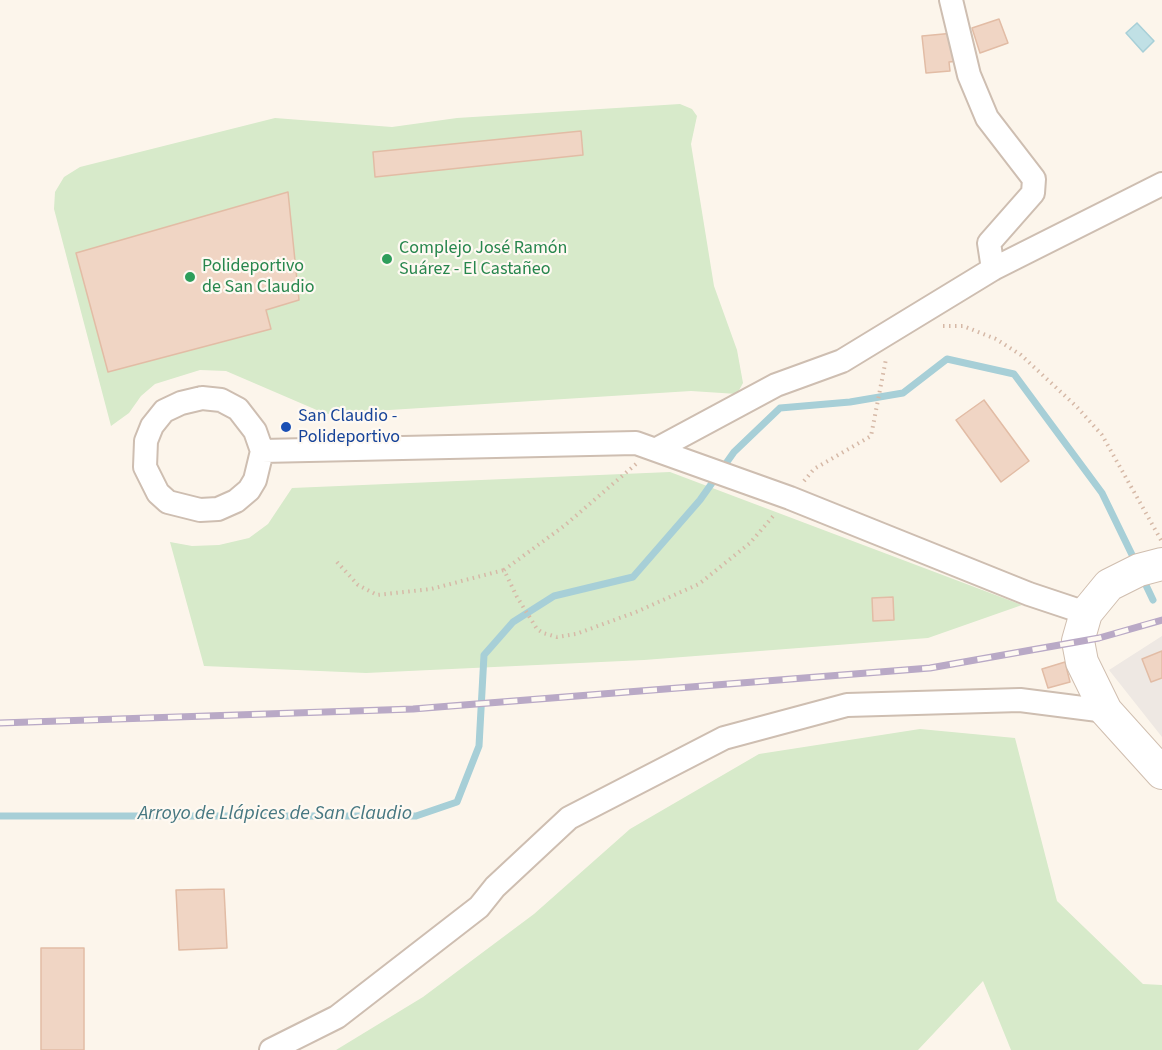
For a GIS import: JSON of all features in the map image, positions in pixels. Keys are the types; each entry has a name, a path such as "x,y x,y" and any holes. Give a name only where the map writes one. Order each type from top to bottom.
{"street":[{"path":"951,0 969,75 987,118 1034,179 1033,193 989,243 993,269"},
{"path":"657,449 776,385 842,361 993,269 1162,184"},
{"path":"202,398 221,400 238,409 255,431 262,451 255,480 249,489 236,501 218,509 200,510 168,502 158,493 145,467 146,441 152,426 164,411 181,403 202,398"},
{"path":"262,451 636,443 790,498 1029,594 1086,613"},
{"path":"1154,561 1109,585 1086,613 1078,641 1082,662 1106,711 1162,773"},
{"path":"271,1050 337,1017 479,907 495,886 568,818 724,738 847,705 1020,700 1106,711"}],"path":[{"path":"933,327 963,326 996,339 1021,355 1077,407 1102,435 1154,561"},
{"path":"504,570 517,597 537,629 557,637 576,634 636,612 699,584 750,543 814,469 871,436 889,351"},
{"path":"337,562 358,585 377,595 431,589 504,570 564,526 657,449"}],"shaded area":[{"path":"1162,636 1162,737 1109,670"}],"green space":[{"name":"Complejo José Ramón Suárez - El Castañeo","path":"680,104 692,109 697,116 691,144 714,286 737,350 743,383 737,394 691,391 326,414 226,371 200,370 155,384 141,396 129,413 111,426 54,209 55,192 64,177 80,167 275,118 392,127 457,118"},
{"path":"670,472 1022,605 928,638 644,660 366,673 204,666 170,542 192,546 219,545 249,538 268,524 292,488"},
{"path":"920,729 1015,738 1057,901 1143,984 1162,985 1162,1050 1011,1050 983,981 918,1050 336,1050 423,997 534,914 630,829 759,754"}],"water":[{"path":"1137,23 1154,41 1143,52 1126,33"}],"building":[{"path":"999,19 1008,43 980,53 972,28"},
{"path":"954,33 959,61 949,62 950,71 926,73 922,36"},
{"path":"581,131 583,155 375,177 373,152"},
{"name":"Polideportivo de San Claudio","path":"288,192 299,300 266,310 271,329 108,372 76,253"},
{"path":"984,400 1029,461 1001,482 956,420"},
{"path":"893,597 894,620 873,621 872,598"},
{"path":"1162,651 1162,678 1151,682 1142,659"},
{"path":"1065,662 1070,682 1048,688 1042,669"},
{"path":"224,889 227,948 179,950 176,890"},
{"path":"41,948 84,948 84,1050 41,1050"}],"waterway":[{"name":"Arroyo de Llápices de San Claudio","path":"0,816 416,816 457,802 479,746 484,655 513,622 554,596 633,577 700,500 734,452 780,408 850,402 903,393 947,359 1014,374 1102,493 1136,563"},
{"name":"Arroyo de Llápices de San Claudio","path":"1143,579 1153,600"}],"railway":[{"path":"0,723 413,709 930,668 1099,638 1162,620"}],"place":[{"name":"Complejo José Ramón Suárez - El Castañeo","path":"387,259"},
{"name":"Polideportivo de San Claudio","path":"190,277"},
{"name":"San Claudio - Polideportivo","path":"286,427"}]}
